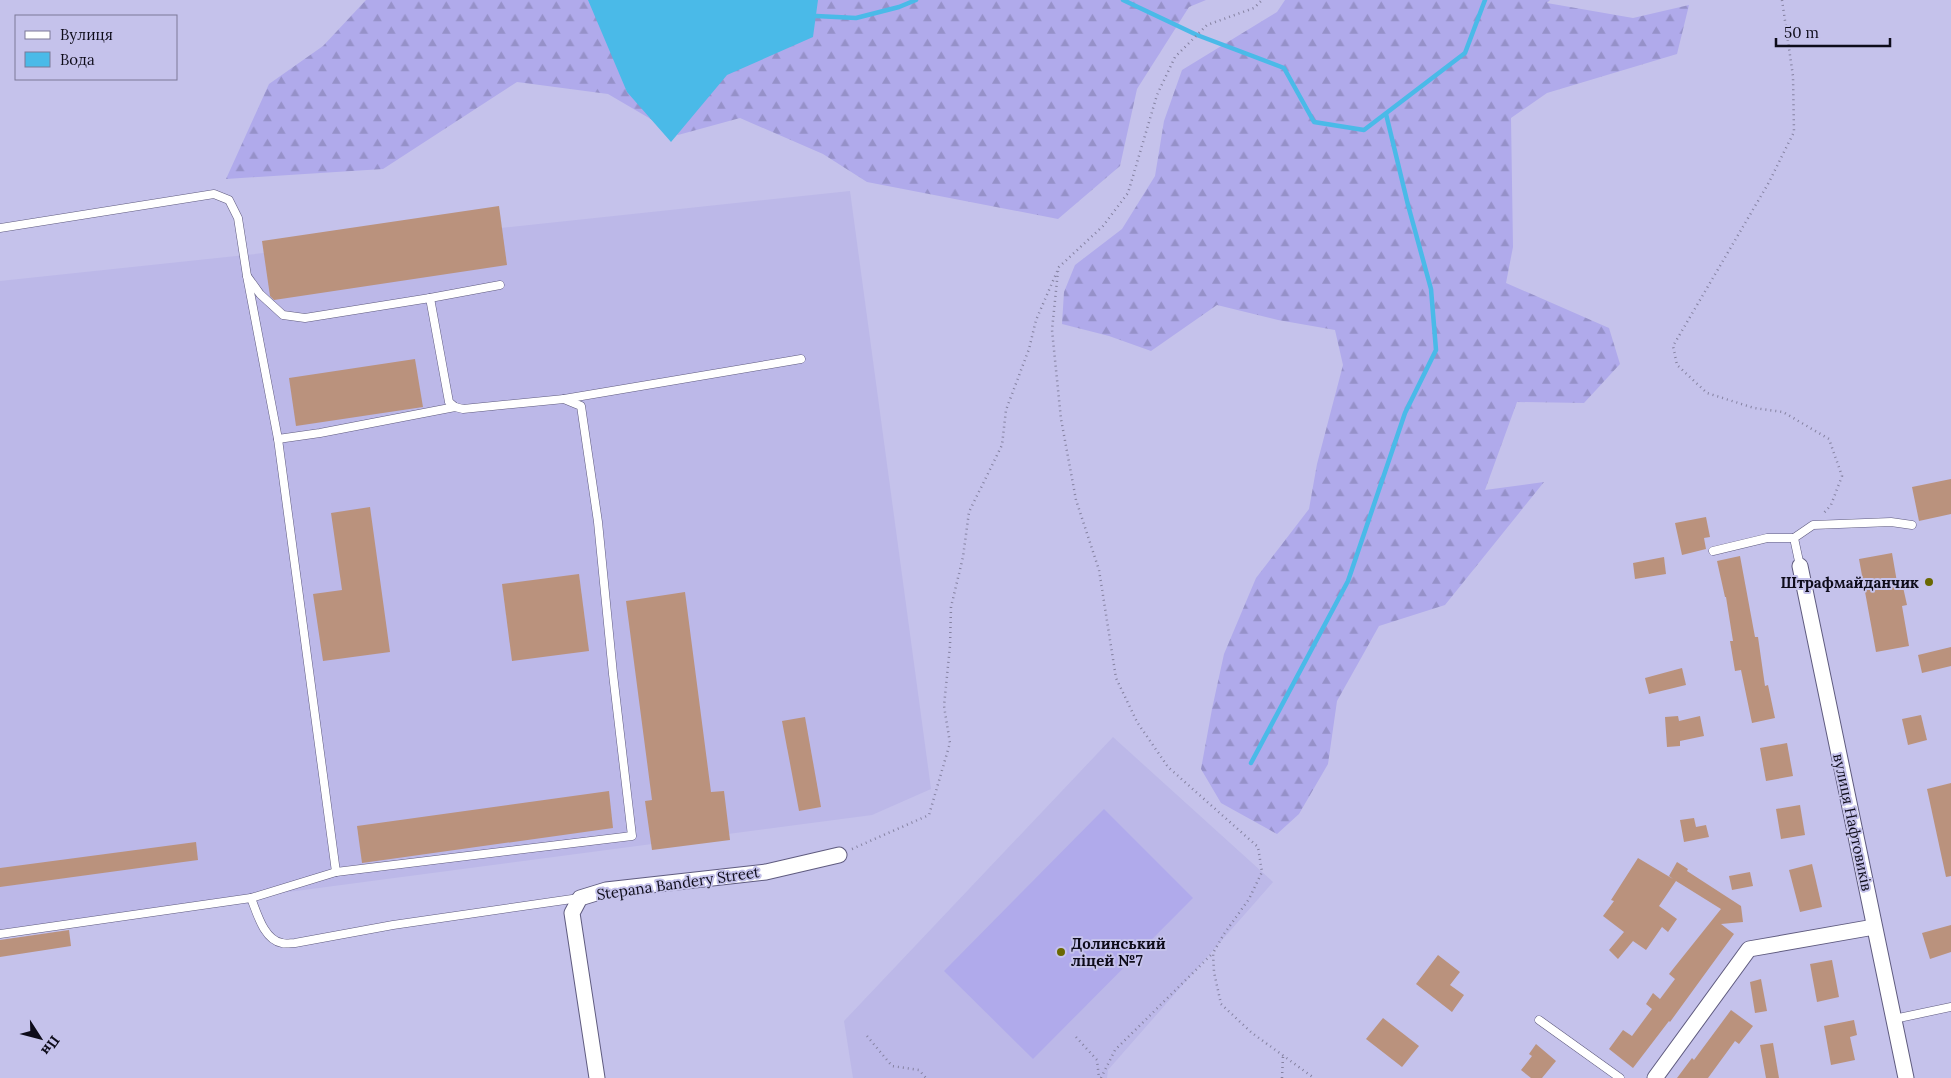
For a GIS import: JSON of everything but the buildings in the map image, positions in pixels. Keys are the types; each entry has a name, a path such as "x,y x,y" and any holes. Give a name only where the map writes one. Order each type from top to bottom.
{"street":[{"name":"вулиця Нафтовиків","path":"1800,566 1906,1078"},
{"name":"Stepana Bandery Street","path":"597,1078 572,913 580,898 613,888 766,872 839,854"},
{"path":"1655,1078 1750,950 1874,927"}],"lane":[{"path":"0,228 214,194 229,200 238,218 278,439 336,872"},
{"path":"247,276 270,305 283,315 305,318 500,285"},
{"path":"430,298 450,402 455,407 463,410 564,399 802,359"},
{"path":"0,934 251,898 336,872 632,836 598,522 581,406 564,399"},
{"path":"278,439 320,433 455,407"},
{"path":"1713,551 1767,538 1794,538 1813,526 1882,522 1912,525"},
{"path":"1794,538 1800,566"},
{"path":"251,898 260,920 270,937 281,943 295,943 393,925 580,898"},
{"path":"1894,1019 1951,1007"},
{"path":"1539,1020 1620,1078"}],"path":[{"path":"839,854 929,815 950,742 944,706 950,646 951,607 963,557 969,512 1002,445 1006,410 1028,349 1036,320 1058,267 1103,226 1128,193 1157,95 1175,57 1207,25 1254,8 1262,0"},
{"path":"1782,0 1793,76 1794,132 1768,184 1673,346 1677,366 1707,393 1754,408 1782,412 1829,439 1842,476 1831,505 1813,526"},
{"path":"1058,267 1052,330 1061,420 1076,500 1099,570 1116,678 1137,722 1168,766 1258,847 1262,872 1249,899 1213,953 1114,1050 1100,1078"},
{"path":"1213,953 1214,972 1221,1004 1252,1033 1314,1078"},
{"path":"868,1036 892,1066 919,1070 926,1078"},
{"path":"1076,1037 1096,1060 1100,1078"},
{"path":"1282,1078 1283,1056"}],"shaded area":[{"path":"850,191 931,789 872,815 0,930 0,281"},
{"name":"Долинський ліцей №7","path":"1113,737 1273,882 1108,1070 1107,1078 853,1078 844,1021"}],"green space":[{"path":"366,0 1206,0 1189,7 1137,89 1120,166 1058,219 867,182 823,154 740,118 678,135 608,94 517,82 383,169 226,179 269,84 323,46"},
{"path":"1285,0 1550,0 1547,3 1633,18 1689,5 1677,54 1547,93 1511,118 1513,247 1506,283 1609,328 1620,364 1584,403 1517,402 1485,490 1544,482 1445,605 1379,626 1337,701 1328,764 1299,814 1277,834 1221,803 1201,769 1224,654 1256,578 1309,509 1317,464 1343,365 1335,330 1278,320 1217,305 1151,351 1109,336 1062,324 1064,292 1075,265 1122,229 1155,176 1164,121 1182,70 1277,12"},
{"path":"1104,809 1193,898 1033,1059 944,971"}],"water":[{"path":"588,0 818,0 813,37 727,75 671,142 627,92"}],"waterway":[{"path":"816,16 856,18 899,7 916,0"},
{"path":"1123,0 1197,35 1284,68 1314,122 1364,130 1465,53 1485,0"},
{"path":"1251,763 1348,581 1405,413 1436,350 1431,289 1386,114"}],"place":[{"name":"Штрафмайданчик","path":"1929,582"},
{"name":"Долинський ліцей №7","path":"1061,952"}]}
